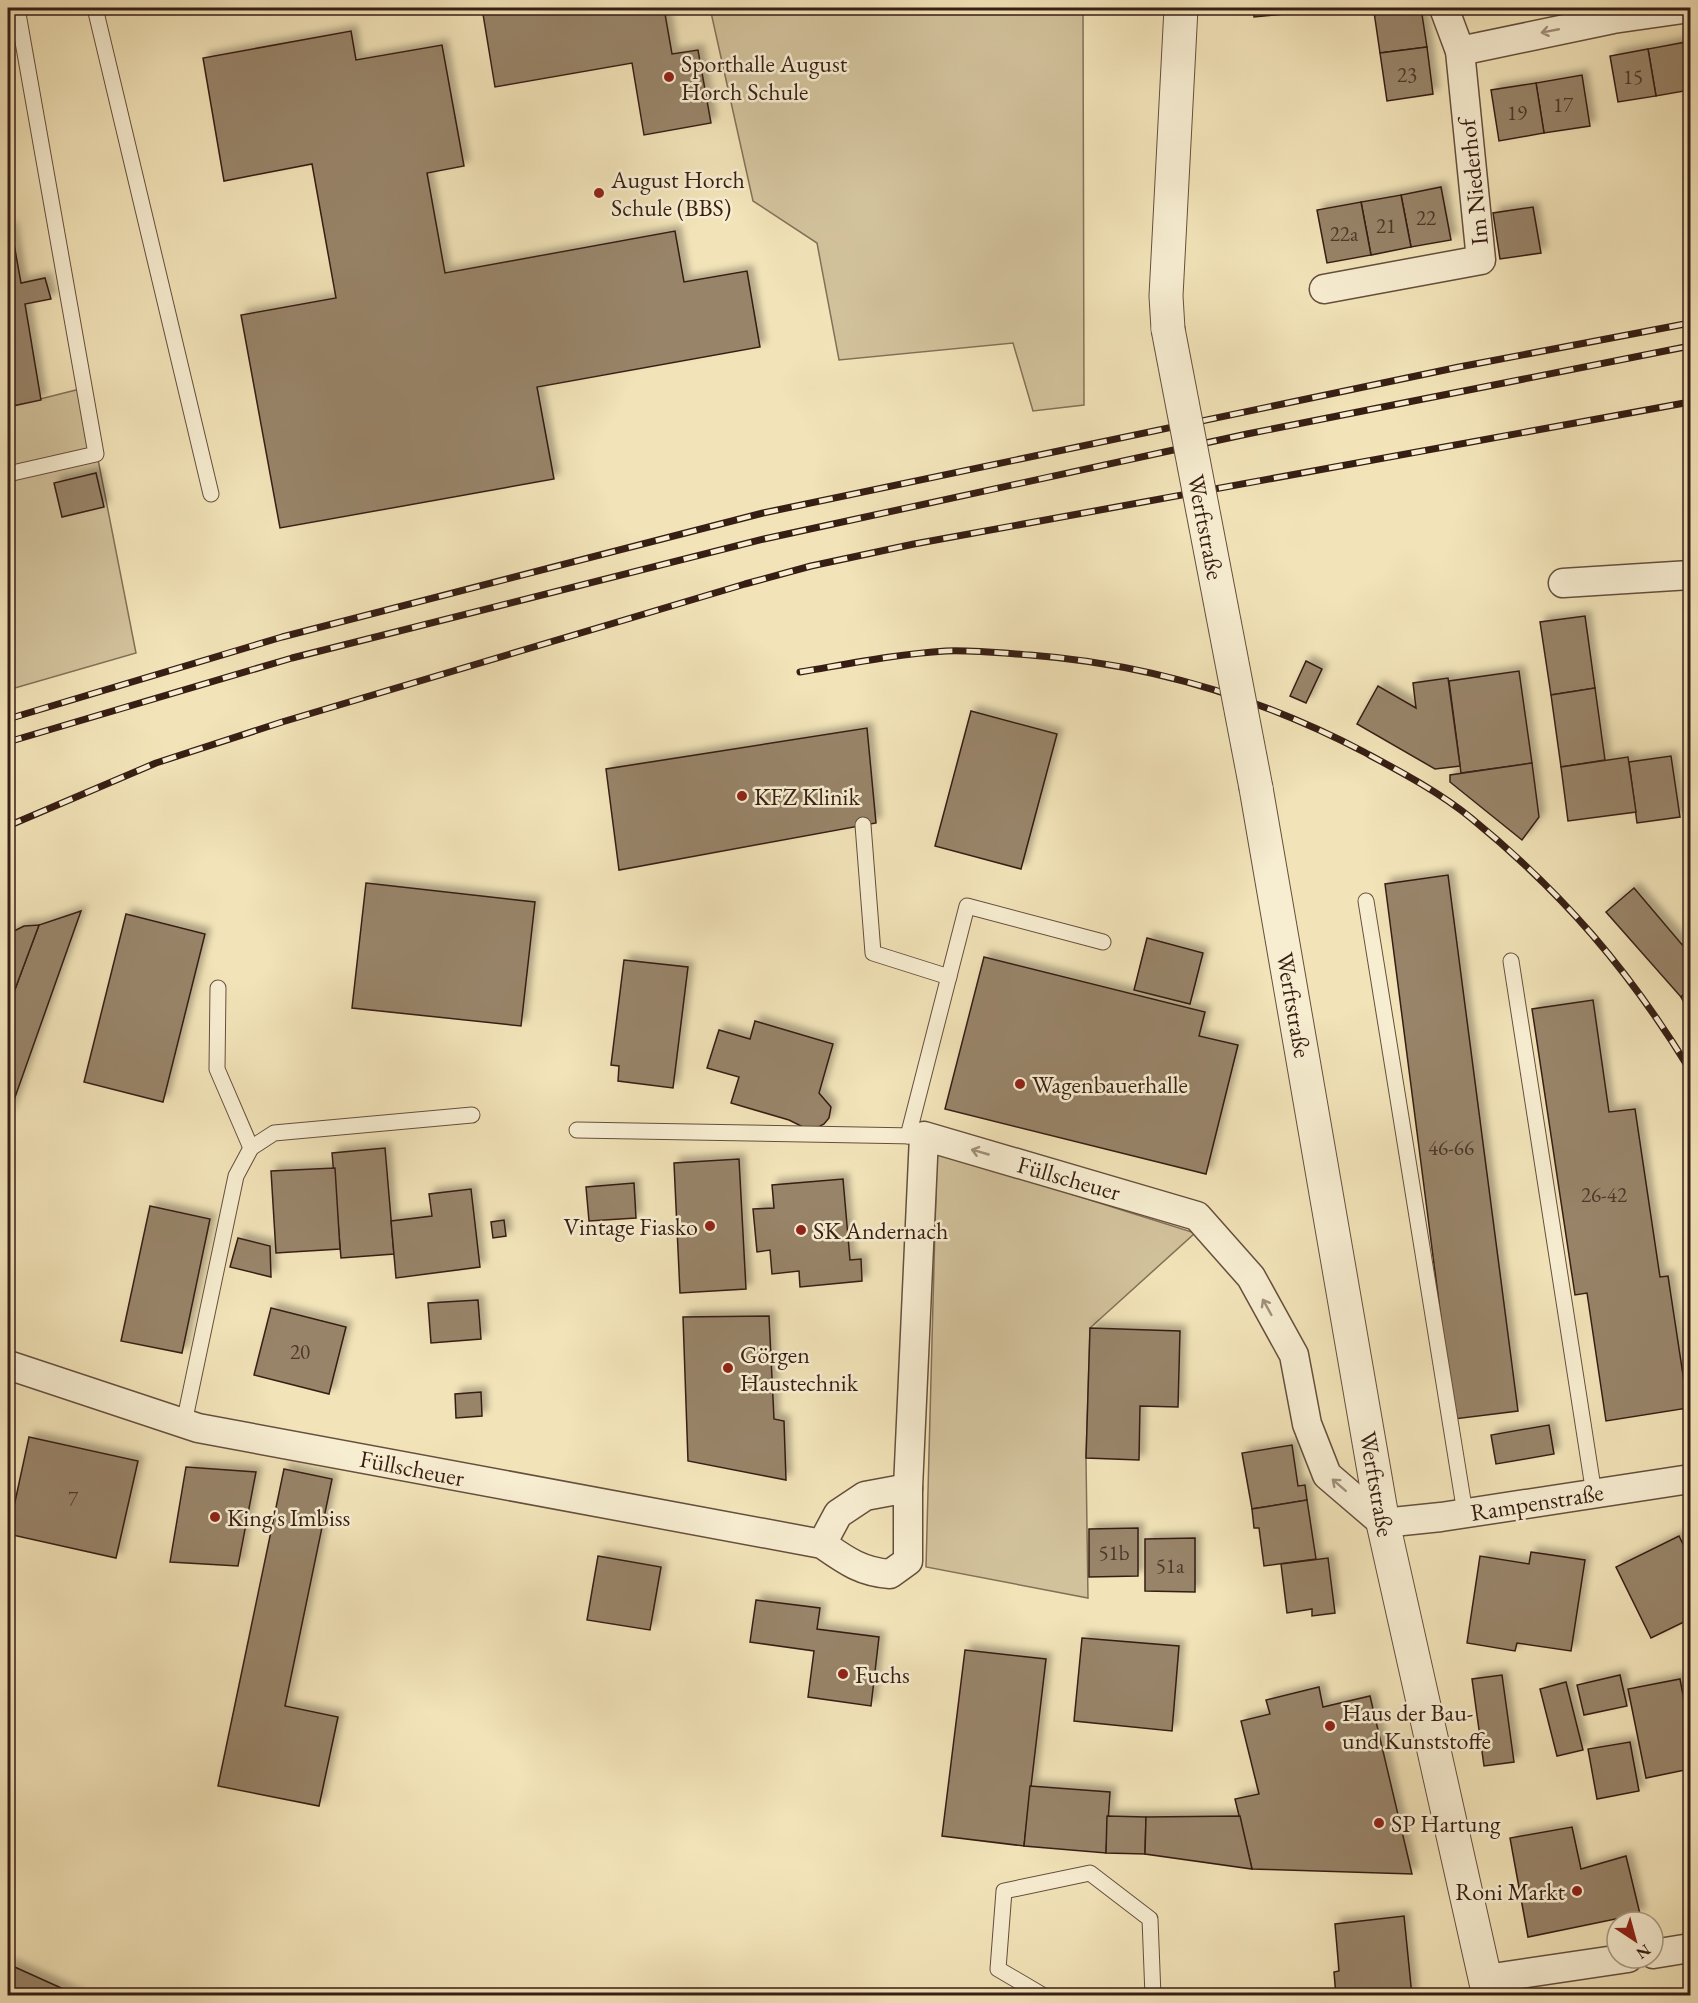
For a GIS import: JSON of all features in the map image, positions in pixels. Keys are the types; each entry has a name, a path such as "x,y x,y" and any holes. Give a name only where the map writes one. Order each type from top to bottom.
{"street":[{"name":"Werftstraße","path":"1181,8 1166,296 1168,328 1256,788 1383,1523 1488,1987"},
{"name":"Im Niederhof","path":"1324,289 1481,261 1460,51 1444,8"},
{"path":"1460,51 1613,19 1690,8"},
{"path":"1563,583 1690,574"},
{"name":"Füllscheuer","path":"8,1365 184,1423 822,1544 853,1566 871,1573 890,1574 908,1561 916,1136 1197,1216 1251,1277 1294,1355 1307,1424 1327,1475 1383,1523"},
{"name":"Rampenstraße","path":"1383,1523 1690,1479"},
{"path":"822,1544 838,1514 865,1496 908,1488"},
{"path":"1665,1952 1690,1948"},
{"path":"1488,1987 1605,1963"}],"lane":[{"path":"8,474 96,454 17,8"},
{"path":"95,8 211,494"},
{"path":"864,825 873,953 949,977"},
{"path":"1366,901 1465,1513"},
{"path":"577,1130 916,1136 949,977 967,906 1103,942"},
{"path":"1511,961 1594,1494"},
{"path":"218,988 217,1069 251,1148"},
{"path":"184,1423 236,1176 251,1148 274,1133 472,1114"},
{"path":"1044,1995 998,1969 1004,1891 1090,1873 1150,1919 1153,1995"}],"shaded area":[{"path":"710,8 1083,8 1084,405 1033,411 1013,343 839,360 817,243 753,201"},
{"path":"84,388 136,653 8,690 8,407"},
{"path":"937,1152 1195,1233 1090,1328 1086,1458 1088,1598 926,1567"}],"building":[{"name":"Sporthalle August Horch Schule","path":"482,8 664,8 672,54 698,50 711,123 644,135 632,63 495,87"},
{"path":"1254,8 1294,8 1294,13 1254,17"},
{"path":"1421,8 1427,47 1380,53 1374,12"},
{"path":"351,31 356,60 442,45 464,166 427,173 445,273 675,231 684,282 747,271 760,347 537,387 554,479 280,528 241,315 336,298 312,164 224,181 203,58"},
{"path":"1686,42 1690,90 1656,96 1648,49"},
{"path":"1427,47 1433,94 1387,101 1380,53"},
{"path":"1648,49 1656,96 1618,102 1610,56"},
{"path":"1582,75 1590,126 1544,133 1536,83"},
{"path":"1536,83 1544,133 1499,141 1491,90"},
{"path":"1441,187 1451,240 1411,247 1401,195"},
{"path":"1401,195 1411,247 1371,255 1361,202"},
{"path":"1361,202 1371,255 1327,263 1317,210"},
{"path":"1533,207 1541,253 1500,259 1493,213"},
{"path":"11,227 21,283 45,278 51,299 25,304 41,400 8,407 8,228"},
{"path":"96,473 104,507 62,517 54,483"},
{"path":"1585,616 1595,688 1551,695 1540,622"},
{"path":"1306,661 1322,669 1306,703 1290,696"},
{"path":"1519,671 1532,763 1461,773 1449,681"},
{"path":"1448,678 1460,766 1435,769 1357,724 1378,686 1416,708 1413,683"},
{"path":"1595,688 1605,760 1561,767 1551,695"},
{"path":"971,711 1057,734 1021,869 935,846"},
{"name":"KFZ Klinik","path":"867,728 876,823 619,870 606,769"},
{"path":"1671,756 1680,817 1637,823 1629,762"},
{"path":"1628,757 1636,812 1568,821 1561,767"},
{"path":"1532,763 1539,817 1522,840 1450,782 1450,775"},
{"path":"1448,875 1518,1411 1454,1419 1385,884"},
{"path":"366,883 535,902 521,1026 352,1008"},
{"path":"1634,888 1690,954 1690,989 1681,997 1606,912"},
{"path":"81,911 8,1117 8,1008 39,925"},
{"path":"126,914 205,934 163,1102 84,1082"},
{"path":"39,925 8,1008 8,934 24,926"},
{"path":"1147,938 1203,953 1190,1004 1134,990"},
{"path":"984,957 1205,1012 1199,1036 1238,1045 1206,1174 945,1109"},
{"path":"624,960 688,967 673,1088 618,1081 619,1066 611,1065"},
{"path":"1690,989 1690,1014 1681,997"},
{"path":"1593,1000 1609,1112 1635,1109 1660,1277 1668,1276 1688,1408 1606,1421 1587,1293 1575,1295 1532,1009"},
{"path":"755,1021 833,1044 819,1093 831,1107 829,1118 824,1124 811,1131 789,1120 731,1103 739,1077 707,1068 719,1030 750,1039"},
{"path":"385,1148 394,1254 341,1258 332,1153"},
{"name":"Vintage Fiasko","path":"739,1159 746,1289 680,1293 674,1163"},
{"path":"335,1168 340,1249 276,1253 271,1171"},
{"name":"SK Andernach","path":"843,1179 850,1260 861,1259 862,1281 800,1287 799,1271 772,1274 770,1250 757,1252 753,1209 774,1208 772,1185"},
{"path":"634,1183 636,1218 589,1221 586,1187"},
{"path":"471,1189 480,1267 396,1278 391,1221 432,1216 429,1194"},
{"path":"150,1206 210,1219 182,1353 121,1341"},
{"path":"504,1220 506,1236 493,1238 491,1222"},
{"path":"238,1238 270,1246 271,1277 230,1267"},
{"path":"478,1300 481,1339 431,1343 428,1303"},
{"path":"271,1308 346,1327 329,1394 254,1375"},
{"name":"Görgen Haustechnik","path":"769,1316 774,1419 784,1421 786,1480 688,1461 683,1317"},
{"path":"1090,1328 1180,1331 1178,1407 1140,1406 1139,1460 1086,1458"},
{"path":"481,1392 482,1416 456,1418 455,1394"},
{"path":"1549,1425 1554,1454 1496,1464 1491,1435"},
{"path":"29,1437 138,1461 116,1558 8,1534"},
{"path":"1292,1445 1298,1486 1305,1485 1307,1500 1252,1509 1242,1453"},
{"path":"186,1467 256,1472 238,1566 170,1562"},
{"path":"284,1469 332,1479 285,1706 338,1717 319,1806 218,1786"},
{"path":"1307,1500 1316,1559 1264,1566 1259,1528 1254,1528 1252,1509"},
{"path":"1138,1528 1138,1576 1089,1577 1089,1529"},
{"path":"1679,1536 1688,1554 1690,1553 1690,1619 1651,1638 1616,1567"},
{"path":"1195,1538 1195,1592 1145,1591 1145,1539"},
{"path":"1531,1552 1585,1560 1571,1651 1517,1643 1515,1651 1467,1643 1480,1556 1529,1564"},
{"path":"598,1556 661,1567 650,1630 587,1620"},
{"path":"1328,1558 1335,1613 1312,1616 1312,1609 1287,1613 1281,1564"},
{"name":"Fuchs","path":"756,1600 820,1608 817,1629 879,1637 871,1706 808,1697 814,1651 750,1642"},
{"path":"1082,1638 1179,1646 1172,1731 1074,1721"},
{"path":"965,1650 1046,1659 1024,1846 942,1836"},
{"path":"1502,1675 1514,1762 1484,1766 1472,1679"},
{"path":"1620,1675 1627,1706 1584,1715 1577,1685"},
{"path":"1680,1679 1690,1732 1690,1769 1646,1778 1628,1689"},
{"path":"1566,1682 1583,1750 1557,1756 1540,1689"},
{"path":"1319,1687 1323,1707 1370,1696 1412,1874 1252,1869 1235,1799 1259,1794 1241,1721 1270,1714 1266,1700"},
{"path":"1630,1742 1639,1791 1597,1799 1588,1749"},
{"path":"1030,1786 1110,1792 1106,1853 1024,1846"},
{"path":"1107,1816 1146,1817 1145,1854 1106,1853"},
{"path":"1240,1816 1252,1869 1145,1854 1146,1817"},
{"name":"Roni Markt","path":"1572,1827 1581,1869 1626,1856 1639,1910 1605,1910 1605,1921 1528,1937 1510,1838"},
{"path":"1404,1916 1412,1996 1336,1996 1334,1972 1339,1971 1335,1924"},
{"path":"8,1964 79,1996 8,1996"}],"railway":[{"path":"8,719 282,637 763,513 1459,367 1690,323"},
{"path":"8,742 292,658 764,539 1247,434 1690,346"},
{"path":"8,826 156,763 282,722 811,566 914,544 1690,402"},
{"path":"800,672 891,657 946,651 1074,659 1118,666 1202,686 1324,732 1392,767 1446,800 1504,846 1565,904 1618,966 1690,1070"}],"place":[{"name":"Sporthalle August Horch Schule","path":"669,77"},
{"name":"August Horch Schule (BBS)","path":"599,193"},
{"name":"KFZ Klinik","path":"742,796"},
{"name":"Wagenbauerhalle","path":"1020,1084"},
{"name":"Vintage Fiasko","path":"710,1226"},
{"name":"SK Andernach","path":"801,1230"},
{"name":"Görgen Haustechnik","path":"728,1368"},
{"name":"King's Imbiss","path":"215,1517"},
{"name":"Fuchs","path":"843,1674"},
{"name":"Haus der Bau- und Kunststoffe","path":"1330,1726"},
{"name":"SP Hartung","path":"1379,1823"},
{"name":"Roni Markt","path":"1577,1891"}]}
